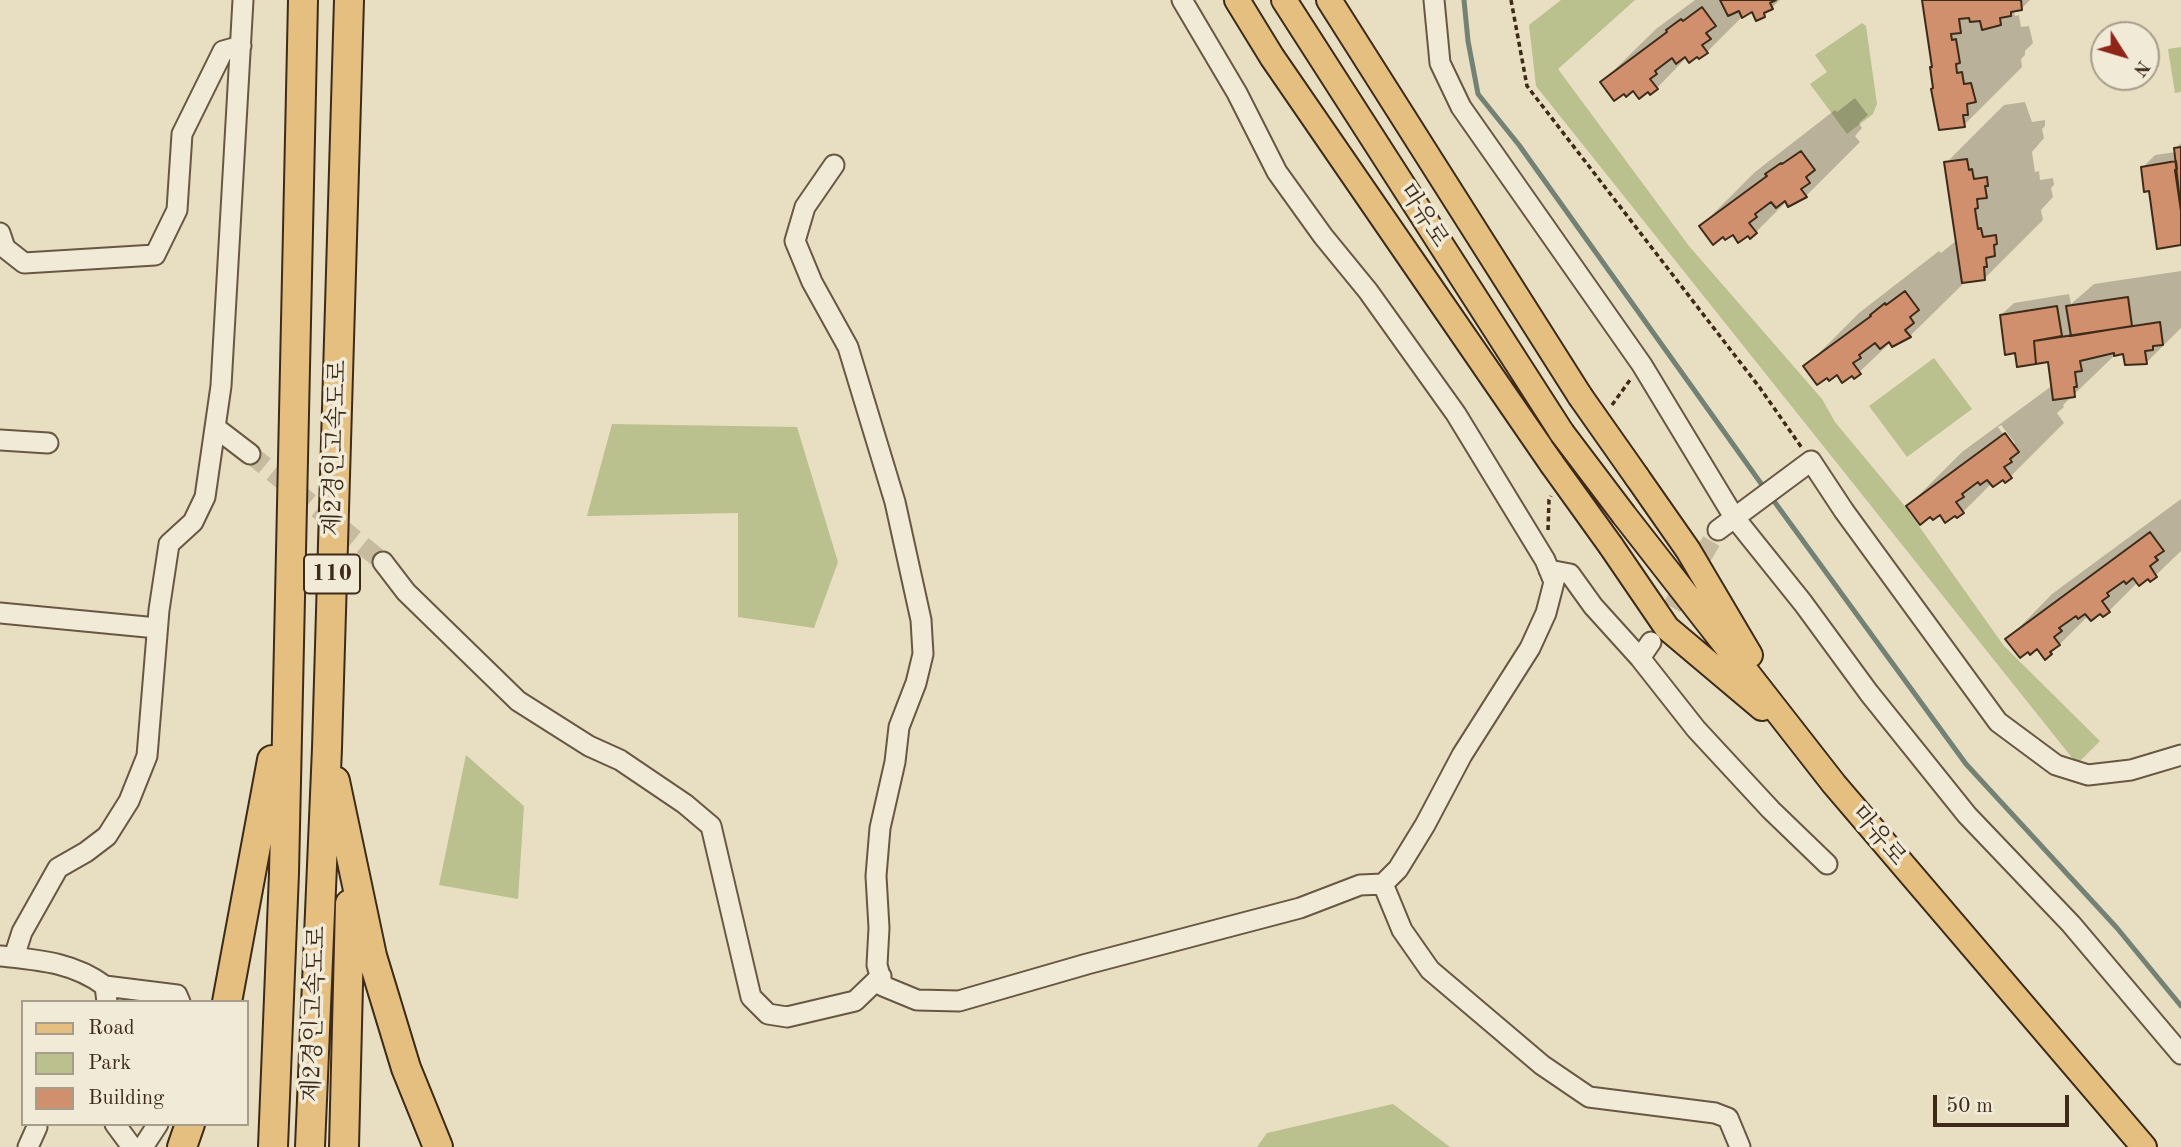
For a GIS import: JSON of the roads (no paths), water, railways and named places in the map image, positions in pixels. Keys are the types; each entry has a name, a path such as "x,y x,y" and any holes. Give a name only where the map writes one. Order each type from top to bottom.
{"highway":[{"name":"제2경인고속도로","path":"273,1147 284,873 303,0"},
{"name":"제2경인고속도로","path":"310,1147 327,748 349,0"},
{"path":"227,1000 287,682"},
{"path":"327,748 372,956 406,1068 439,1147"},
{"path":"344,1147 352,855"},
{"path":"181,1147 189,1126"}],"main road":[{"path":"1237,0 1272,57 1667,628 1800,740"},
{"name":"마유로","path":"1284,0 1562,433 1834,784 2144,1147"},
{"path":"1329,0 1580,396 1688,550 1800,740"}],"street":[{"path":"179,1000 177,995 106,994 90,975 58,962 7,957 58,868 107,836 129,801 147,756 157,628 169,544 193,522 205,497 216,428 221,386 243,0"},
{"path":"834,164 804,206 795,241 812,282 848,347 895,502 921,621 923,654 916,683 899,727 895,762 880,828 876,876 877,965 883,986 917,1000 959,1002 1087,964 1300,908 1360,885 1383,884 1425,825 1462,755 1530,648 1546,613 1554,582 1456,414 1368,291 1323,236 1277,172 1237,93 1182,0"},
{"path":"1434,0 1440,63 1461,107 1642,365 1737,515 1869,693 1967,815 2071,924 2181,1054"},
{"path":"0,233 5,248 24,263 155,255 177,210 183,134 223,51 241,46"},
{"path":"216,428 250,454"},
{"path":"0,440 48,443"},
{"path":"1718,530 1804,466 1844,511 1998,722 2056,765 2088,775 2131,770 2181,755"},
{"path":"383,562 406,592 518,701 589,746 620,760 685,804 711,826 751,997 768,1014 787,1017 855,1001 881,976"},
{"path":"1549,570 1570,574 1594,606 1645,650 1696,729 1771,810 1827,864"},
{"path":"0,613 157,628"},
{"path":"1383,884 1402,930 1430,970 1542,1065 1589,1097 1715,1113 1728,1118 1740,1147"},
{"path":"116,1126 132,1147"},
{"path":"143,1147 157,1126"},
{"path":"28,1147 37,1128"}],"waterway":[{"path":"1464,0 1478,94 1519,145 1765,489"},
{"path":"1771,497 1966,764 2117,928 2181,1006"}],"tunnel":[{"path":"250,454 383,562"},
{"path":"1657,632 1718,530"}]}
